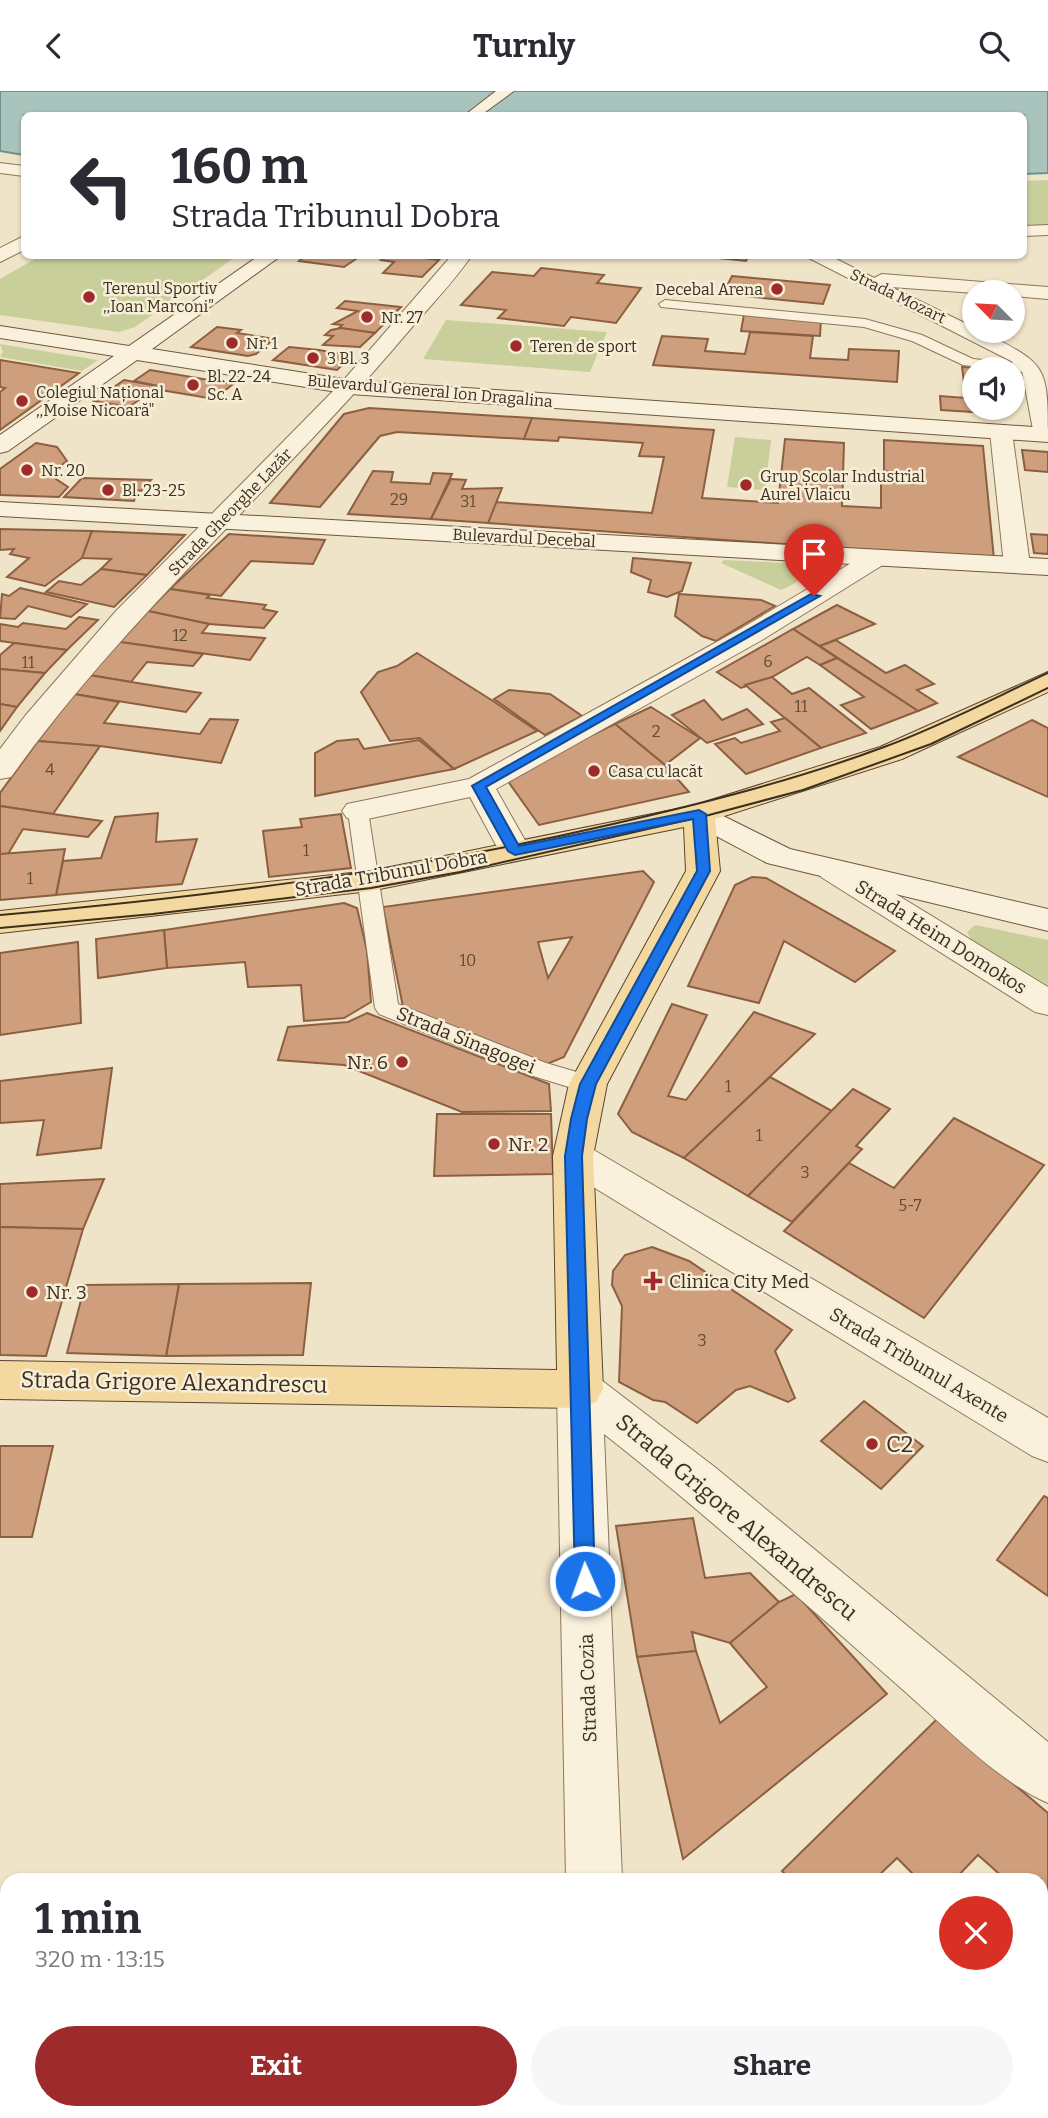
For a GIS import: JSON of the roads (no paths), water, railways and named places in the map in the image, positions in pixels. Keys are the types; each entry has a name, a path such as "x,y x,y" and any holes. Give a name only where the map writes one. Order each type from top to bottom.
{"main road":[{"name":"Strada Tribunul Dobra","path":"0,922 370,881 699,814 891,753 1048,681"},
{"name":"Strada Cozia","path":"580,1389 573,1156 579,1119 588,1084 704,871 699,814"},
{"name":"Strada Grigore Alexandrescu","path":"0,1380 580,1389"}],"street":[{"path":"476,112 506,91"},
{"path":"0,168 21,171"},
{"path":"1027,231 1048,230"},
{"path":"0,256 21,244"},
{"path":"0,446 267,259"},
{"name":"Strada Gheorghe Lazăr","path":"0,769 35,722 126,617 223,521 351,387 460,259"},
{"name":"Strada Mozart","path":"820,259 991,341 1032,369"},
{"path":"859,278 1048,293"},
{"path":"59,342 134,336 185,306 216,295"},
{"name":"Bulevardul General Ion Dragalina","path":"0,332 133,355 351,387 1047,435"},
{"path":"1032,369 1047,435"},
{"path":"1001,432 1017,565"},
{"name":"Bulevardul Decebal","path":"0,509 1048,567"},
{"path":"358,811 479,786 752,634 877,558"},
{"path":"479,786 515,851"},
{"name":"Strada Heim Domokos","path":"699,814 779,856 1048,920"},
{"name":"Strada Heim Domokos","path":"833,870 1048,1003"},
{"name":"Strada Tribunul Axente","path":"573,1156 1048,1443"},
{"name":"Strada Grigore Alexandrescu","path":"580,1389 652,1442 984,1726 1048,1776"},
{"name":"Strada Cozia","path":"580,1389 594,1873"}],"lane":[{"path":"666,304 865,323 917,338 976,364 1032,369"},
{"path":"358,811 370,881"},
{"name":"Strada Sinagogei","path":"370,881 387,1008 538,1069 588,1084"}],"water":[{"path":"0,91 1048,91 1048,173 1027,174 1027,112 21,112 21,154 0,151"}],"tram line":[{"path":"0,915 231,891 385,869 613,824 750,790 851,759 926,730 1048,673"},
{"path":"0,928 153,914 371,888 460,872 709,815 803,790 931,744 1048,688"}],"place":[{"name":"Decebal Arena","path":"777,289"},
{"name":"Terenul Sportiv ,,Ioan Marconi\"","path":"89,297"},
{"name":"Nr. 27","path":"367,317"},
{"name":"Nr. 1","path":"232,343"},
{"name":"Teren de sport","path":"516,346"},
{"name":"3 Bl. 3","path":"313,358"},
{"name":"Bl. 22-24 Sc. A","path":"193,385"},
{"name":"Colegiul Național ,,Moise Nicoară\"","path":"22,401"},
{"name":"Nr. 20","path":"27,470"},
{"name":"Grup Școlar Industrial Aurel Vlaicu","path":"746,485"},
{"name":"Bl. 23-25","path":"108,490"},
{"name":"Casa cu lacăt","path":"594,771"},
{"name":"Nr. 6","path":"402,1062"},
{"name":"Nr. 2","path":"494,1144"},
{"name":"Clinica City Med","path":"653,1281"},
{"name":"Nr. 3","path":"32,1292"},
{"name":"C2","path":"872,1444"}]}
